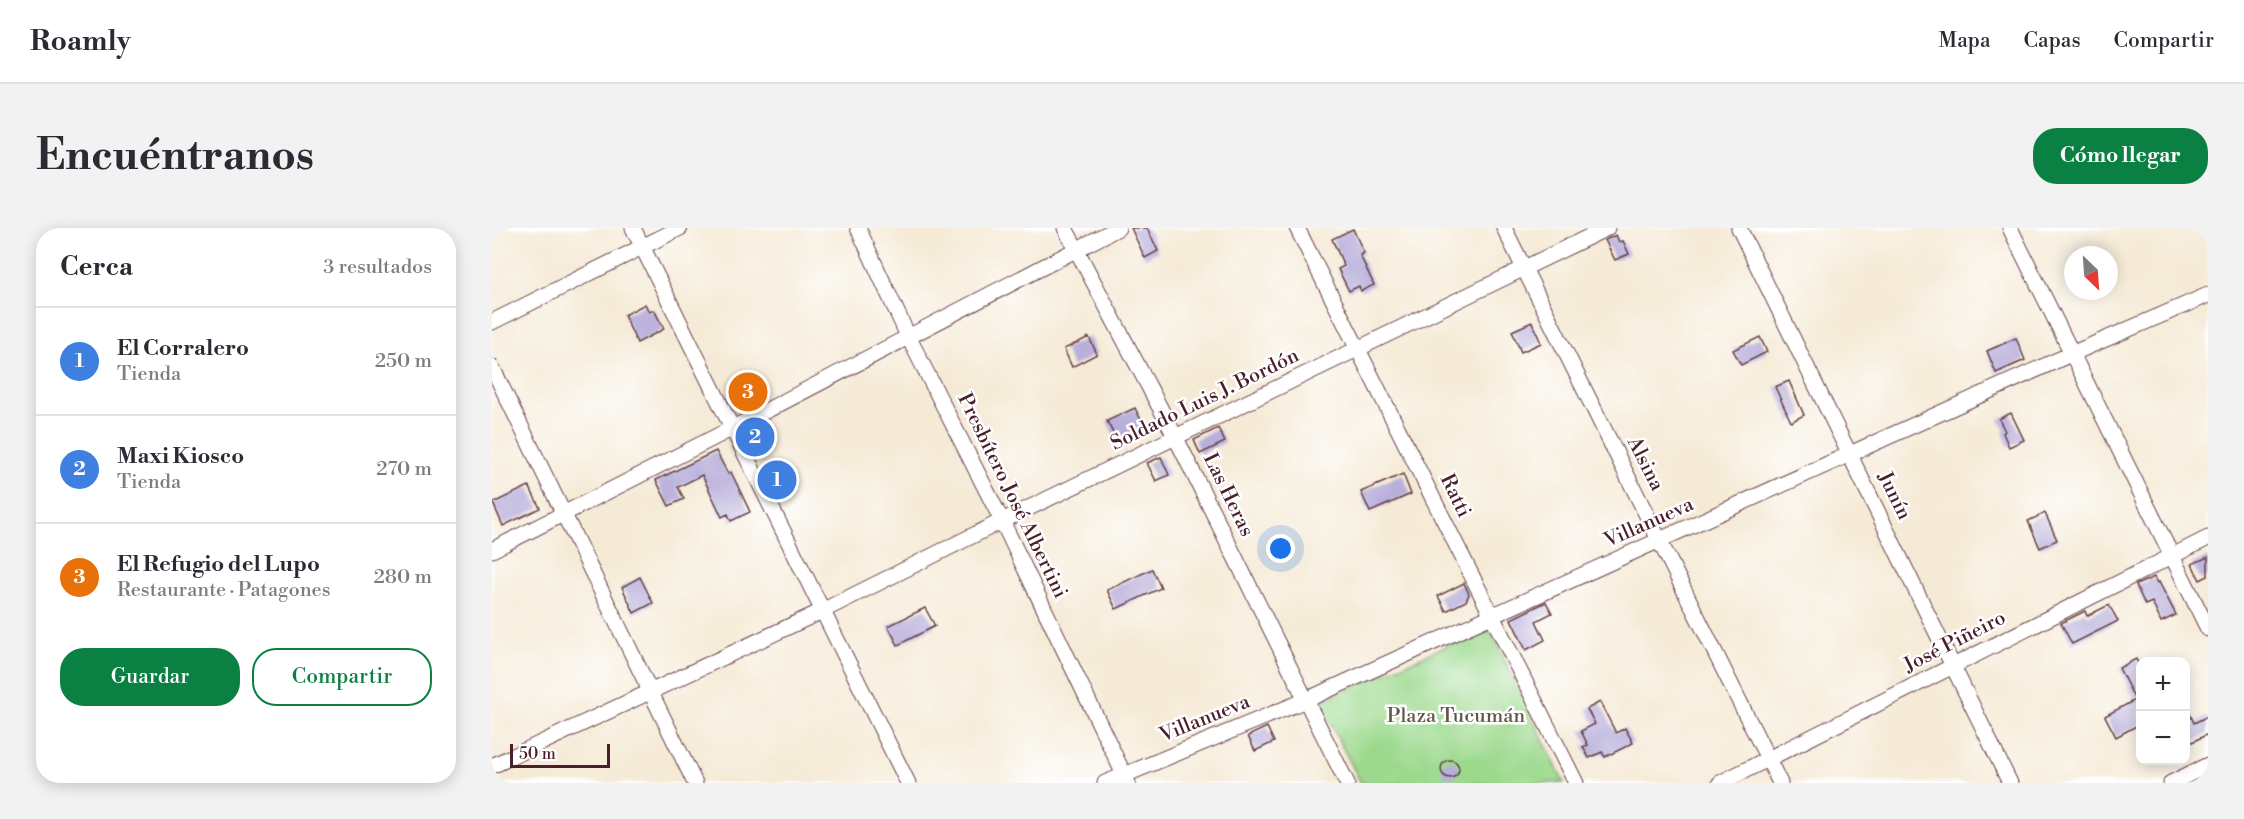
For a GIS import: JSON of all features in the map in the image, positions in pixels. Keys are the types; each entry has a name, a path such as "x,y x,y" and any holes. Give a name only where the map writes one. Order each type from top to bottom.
{"street":[{"path":"633,228 908,783"},
{"path":"492,322 680,228"},
{"name":"Presbítero José Albertini","path":"858,228 908,336 1002,521 1126,779"},
{"name":"Las Heras","path":"1065,228 1176,438 1347,783"},
{"path":"492,550 734,428 1119,228"},
{"name":"Ratti","path":"1297,228 1576,783"},
{"name":"Alsina","path":"1504,228 1780,783"},
{"name":"Soldado Luis J. Bordón","path":"492,766 822,611 1002,521 1608,228"},
{"name":"Junín","path":"1739,228 2010,783"},
{"path":"2010,228 2208,629"},
{"name":"Villanueva","path":"1106,783 1126,779 1306,700 2072,354 2208,295"},
{"path":"492,367 695,783"},
{"name":"José Piñeiro","path":"1720,783 2208,538"},
{"path":"2171,783 2208,765"}],"green space":[{"name":"Plaza Tucumán","path":"1489,627 1564,783 1361,783 1319,702"}],"building":[{"path":"1131,228 1147,228 1158,251 1145,258"},
{"path":"1353,229 1364,253 1360,255 1374,285 1361,291 1359,286 1349,291 1338,269 1344,266 1332,239"},
{"path":"1616,235 1619,242 1623,241 1629,254 1615,260 1605,240"},
{"path":"645,304 649,312 654,310 664,329 637,343 624,315"},
{"path":"1532,322 1541,343 1521,352 1512,331"},
{"path":"1089,337 1097,354 1072,367 1064,349"},
{"path":"1760,337 1767,352 1741,365 1733,350"},
{"path":"2016,338 2025,360 1996,373 1987,351"},
{"path":"1789,381 1804,415 1791,422 1775,387"},
{"path":"1135,408 1146,430 1118,443 1107,421"},
{"path":"2011,413 2024,440 2009,447 1999,419"},
{"path":"1218,428 1225,442 1200,454 1194,440"},
{"path":"716,451 728,474 731,472 750,512 731,521 728,514 722,517 702,475 678,487 684,499 669,506 656,480"},
{"path":"1161,457 1169,475 1156,481 1147,463"},
{"path":"1403,474 1411,494 1370,512 1361,492"},
{"path":"529,486 540,508 503,526 493,503"},
{"path":"2045,513 2057,540 2040,548 2028,521"},
{"path":"2208,557 2208,576 2200,580 2192,564"},
{"path":"1152,569 1161,588 1116,609 1107,590"},
{"path":"640,577 653,603 634,613 622,587"},
{"path":"2154,577 2157,583 2159,582 2176,615 2161,622 2152,602 2145,605 2136,585"},
{"path":"1464,583 1469,594 1466,601 1446,611 1438,596"},
{"path":"1546,602 1552,613 1536,621 1545,640 1526,650 1511,619"},
{"path":"2109,605 2118,621 2072,644 2061,623 2085,611 2087,616"},
{"path":"925,608 935,626 898,645 888,626"},
{"path":"2136,659 2136,726 2116,737 2105,716 2135,700 2119,668"},
{"path":"1600,702 1616,733 1625,728 1633,743 1605,757 1602,752 1589,758 1583,747 1588,745 1581,731 1595,724 1587,709"},
{"path":"2190,714 2194,723 2208,716 2208,734 2190,743"},
{"path":"1267,727 1274,742 1255,751 1248,736"},
{"path":"1450,760 1456,763 1459,769 1456,775 1450,778 1444,775 1441,769 1444,763"}],"place":[{"name":"El Refugio del Lupo","path":"748,392"},
{"name":"Maxi Kiosco","path":"755,437"},
{"name":"El Corralero","path":"777,480"}]}
